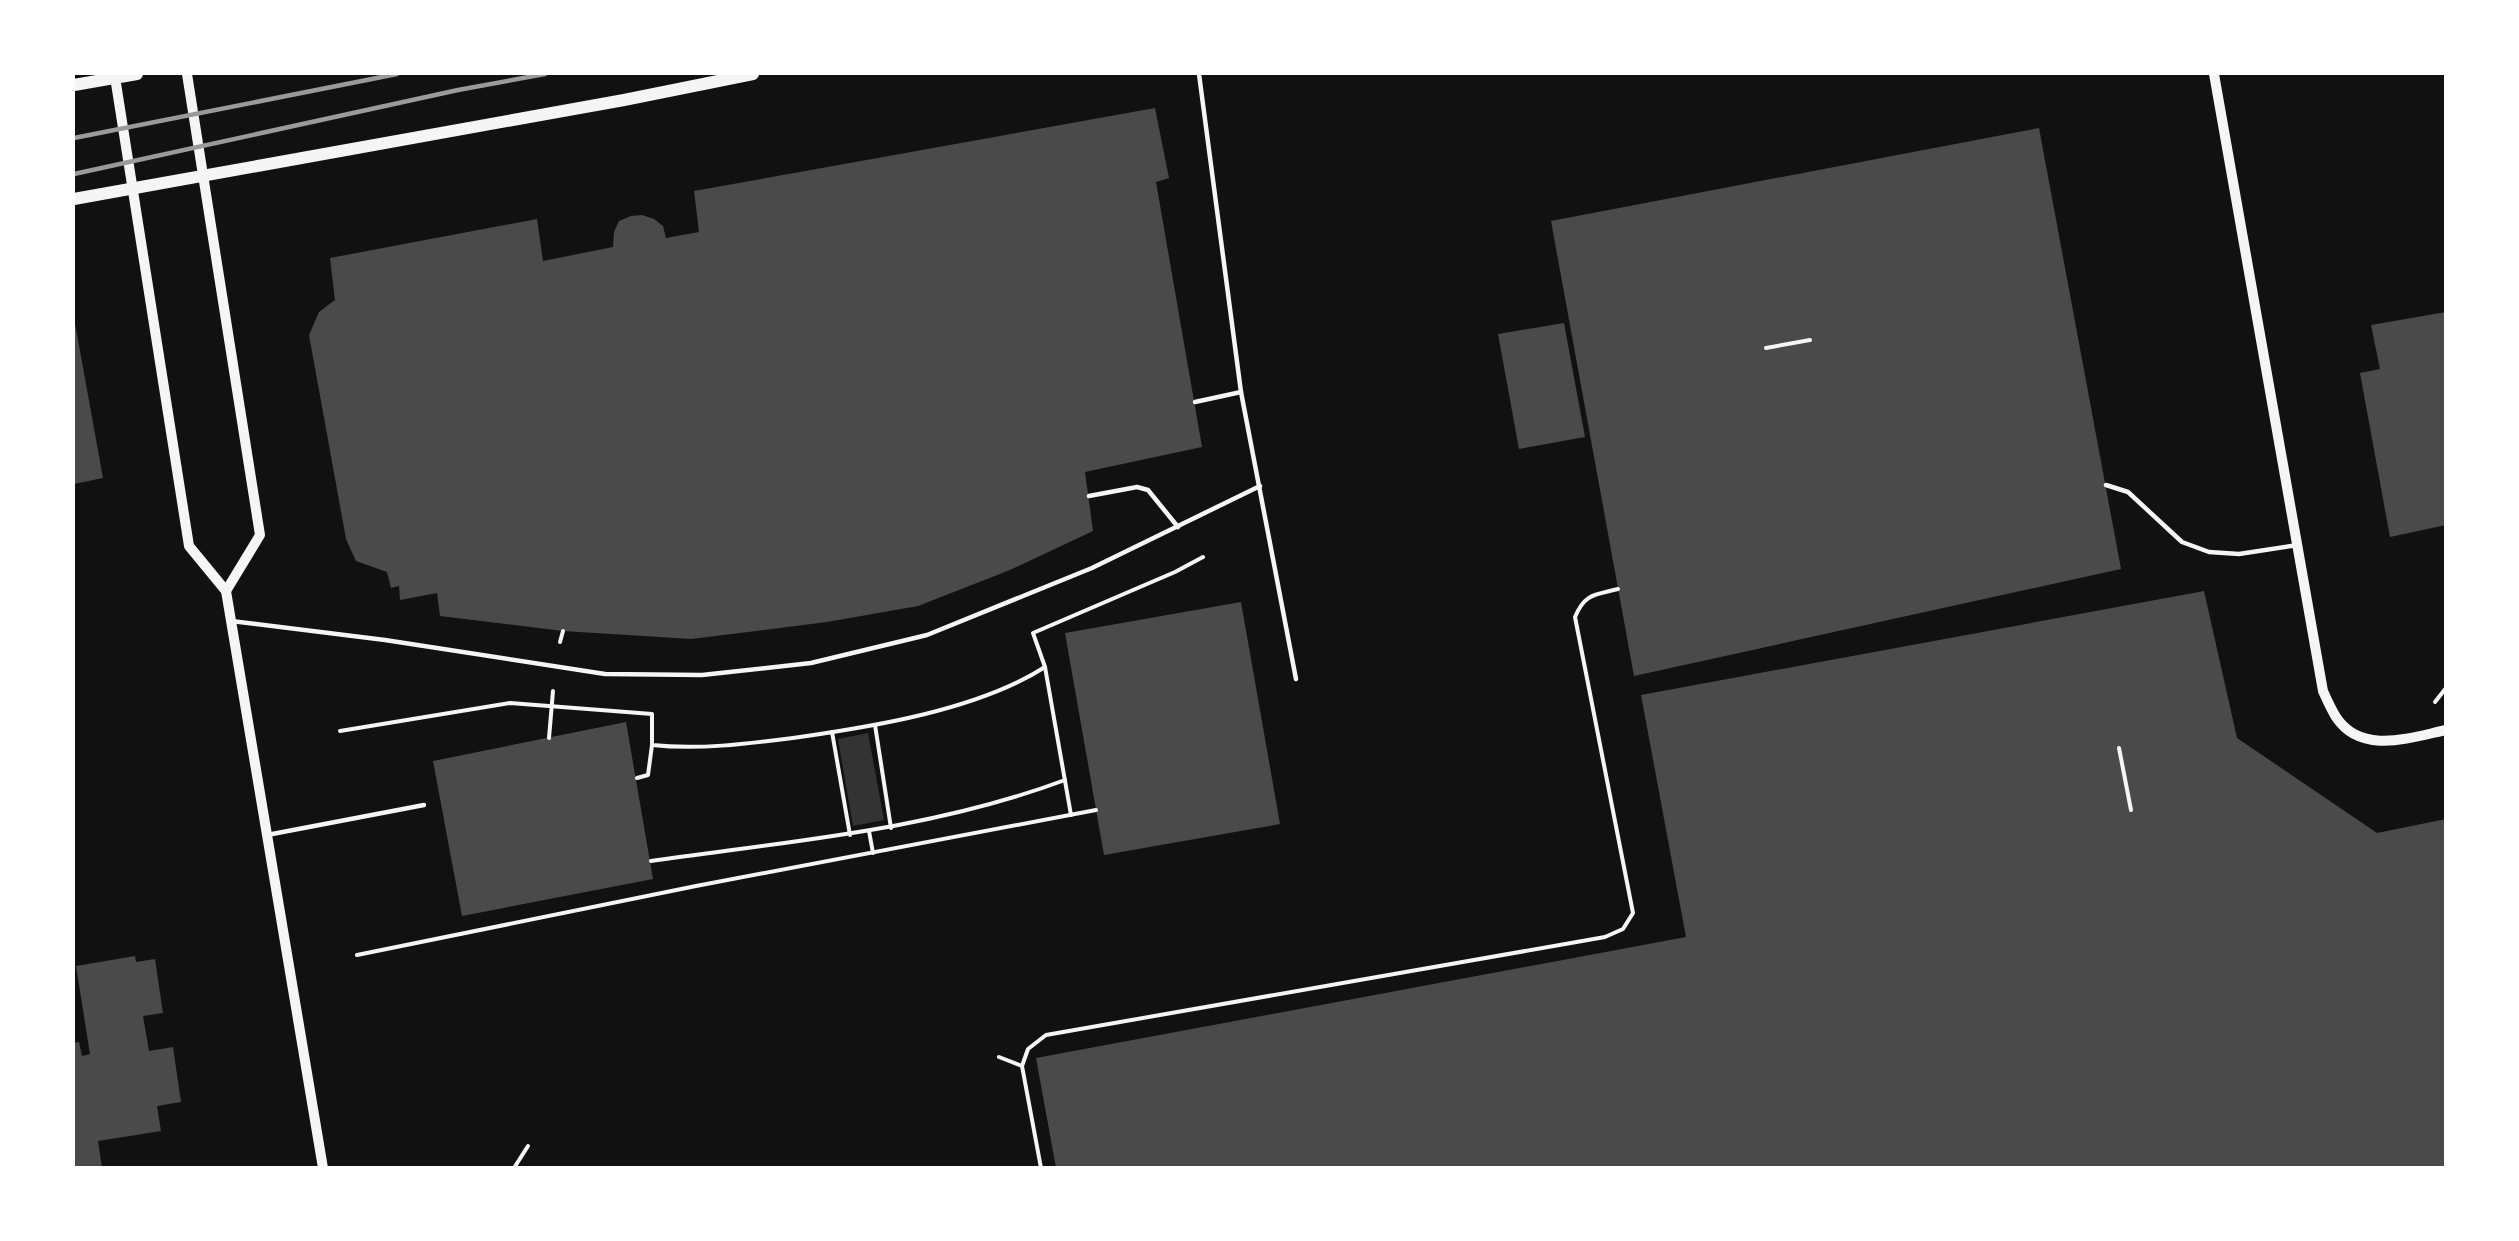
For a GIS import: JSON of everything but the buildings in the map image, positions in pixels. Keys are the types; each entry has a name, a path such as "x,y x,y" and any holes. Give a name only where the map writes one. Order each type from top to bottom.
{"main road":[{"path":"74,85 137,74"},
{"path":"74,199 624,100 753,74"}],"street":[{"path":"187,74 260,535 226,591"},
{"path":"2214,74 2324,691 2337,718 2355,735 2374,742 2409,739 2445,730"},
{"path":"115,77 189,546 226,591 323,1167"}],"lane":[{"path":"1199,74 1241,392 1296,680"},
{"path":"1195,402 1241,392"},
{"path":"2106,485 2128,492 2182,542 2209,552 2238,554 2298,545"},
{"path":"230,621 385,640 605,674 702,675 811,663 927,635 1092,568 1260,486"},
{"path":"1089,496 1137,487 1148,490 1178,527"},
{"path":"266,836 424,805"}],"path":[{"path":"1766,348 1810,340"},
{"path":"1071,815 1045,667 1034,633 1175,572 1203,557"},
{"path":"1041,1167 1022,1066 1028,1049 1046,1035 1605,937 1623,929 1633,913 1575,617 1580,606 1589,596 1618,589"},
{"path":"652,745 675,748 749,744 875,725 940,710 1023,681 1045,667"},
{"path":"340,731 510,703 652,714 652,745 648,775 637,778"},
{"path":"875,725 891,828"},
{"path":"832,732 850,835"},
{"path":"2119,748 2131,810"},
{"path":"651,861 891,828 1036,791 1065,780"},
{"path":"357,955 696,886 1096,810"},
{"path":"869,831 873,853"},
{"path":"999,1057 1022,1066"},
{"path":"513,1167 528,1146"}],"shaded area":[{"path":"868,733 884,820 853,826 838,739"}],"railway":[{"path":"74,138 397,74"},
{"path":"74,174 458,90 545,74"}]}
